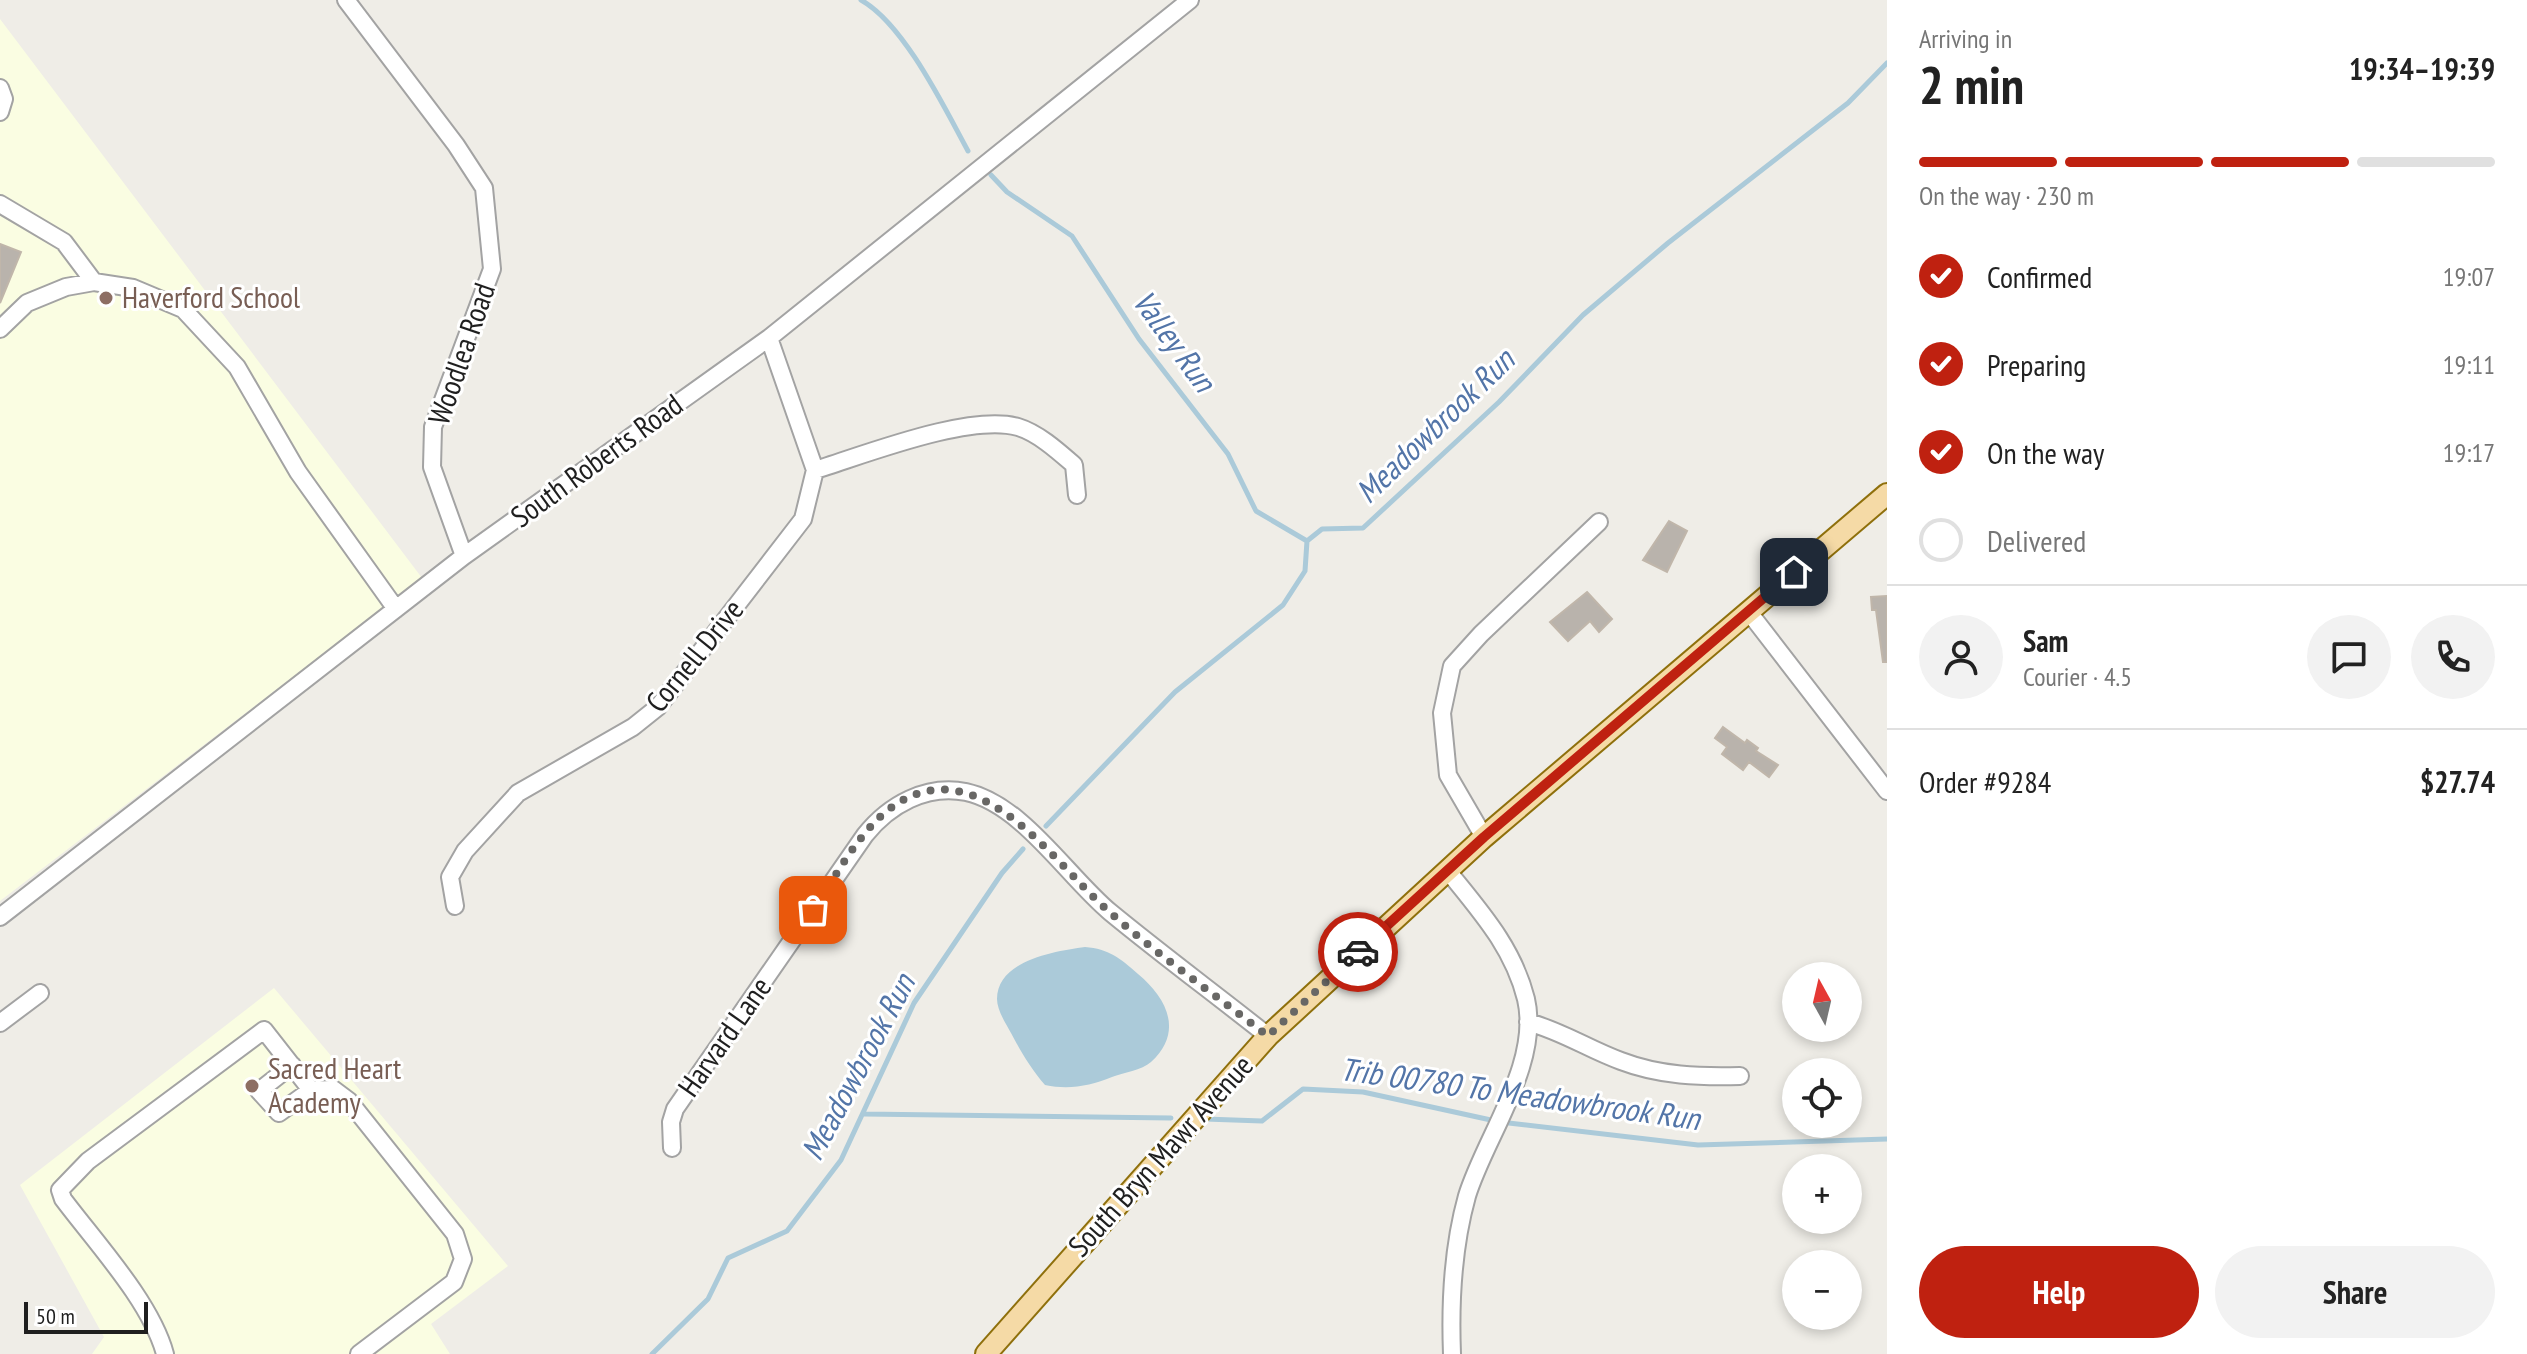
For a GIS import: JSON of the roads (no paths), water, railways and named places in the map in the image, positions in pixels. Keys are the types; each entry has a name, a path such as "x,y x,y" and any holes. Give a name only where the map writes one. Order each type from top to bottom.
{"main road":[{"name":"South Bryn Mawr Avenue","path":"986,1354 1268,1036 1484,837 1887,494"}],"street":[{"name":"Woodlea Road","path":"346,0 456,145 484,188 492,269 433,427 432,467 464,556"},
{"name":"South Roberts Road","path":"0,917 464,556 769,338 1190,0"},
{"path":"0,88 4,99 0,112"},
{"path":"0,204 64,242 94,282"},
{"path":"0,329 27,303 66,287 94,282 133,288 183,309 208,332 237,367 298,472 396,609"},
{"path":"769,338 815,470 968,425 1017,427 1055,449 1074,465 1077,495"},
{"name":"Cornell Drive","path":"455,906 450,877 465,851 518,793 633,727 658,707 803,519 815,470"},
{"path":"1484,837 1448,775 1442,713 1452,666 1481,634 1599,522"},
{"path":"1748,611 1887,791"},
{"name":"Harvard Lane","path":"672,1148 671,1122 675,1109 865,835 884,814 900,803 932,792 968,792 1005,811 1107,909 1268,1036"},
{"path":"1447,870 1496,930 1512,958 1526,1001 1528,1022 1524,1055 1465,1208 1458,1235 1452,1354"},
{"path":"0,1023 40,993"},
{"path":"1528,1022 1559,1030 1622,1062 1688,1077 1740,1076"},
{"path":"165,1354 161,1336 148,1312 63,1199 60,1190 88,1161 264,1030 311,1090"},
{"path":"292,1065 259,1091 279,1113 311,1090 333,1089 349,1101 455,1234 463,1259 454,1282 359,1354"}],"water":[{"path":"1085,947 1114,955 1148,983 1164,1004 1169,1027 1167,1039 1151,1062 1138,1069 1079,1086 1045,1085 1026,1060 1002,1017 997,999 1000,986 1017,966 1030,960"}],"waterway":[{"name":"Valley Run","path":"861,0 892,28 922,68 968,151"},
{"name":"Meadowbrook Run","path":"1046,826 1175,692 1283,605 1305,571 1307,541 1322,529 1363,528 1499,402 1583,315 1668,243 1848,103 1887,63"},
{"name":"Valley Run","path":"991,175 1007,192 1072,236 1139,339 1228,454 1256,511 1307,541"},
{"name":"Meadowbrook Run","path":"652,1354 708,1299 728,1258 787,1231 841,1160 914,1003 1002,873 1023,849"},
{"name":"Trib 00780 To Meadowbrook Run","path":"1205,1119 1262,1121 1303,1089 1363,1092 1500,1122 1698,1145 1887,1139"},
{"name":"Trib 00780 To Meadowbrook Run","path":"864,1114 1171,1118"}],"place":[{"name":"Haverford School","path":"106,298"},
{"name":"Sacred Heart Academy","path":"252,1086"}]}
